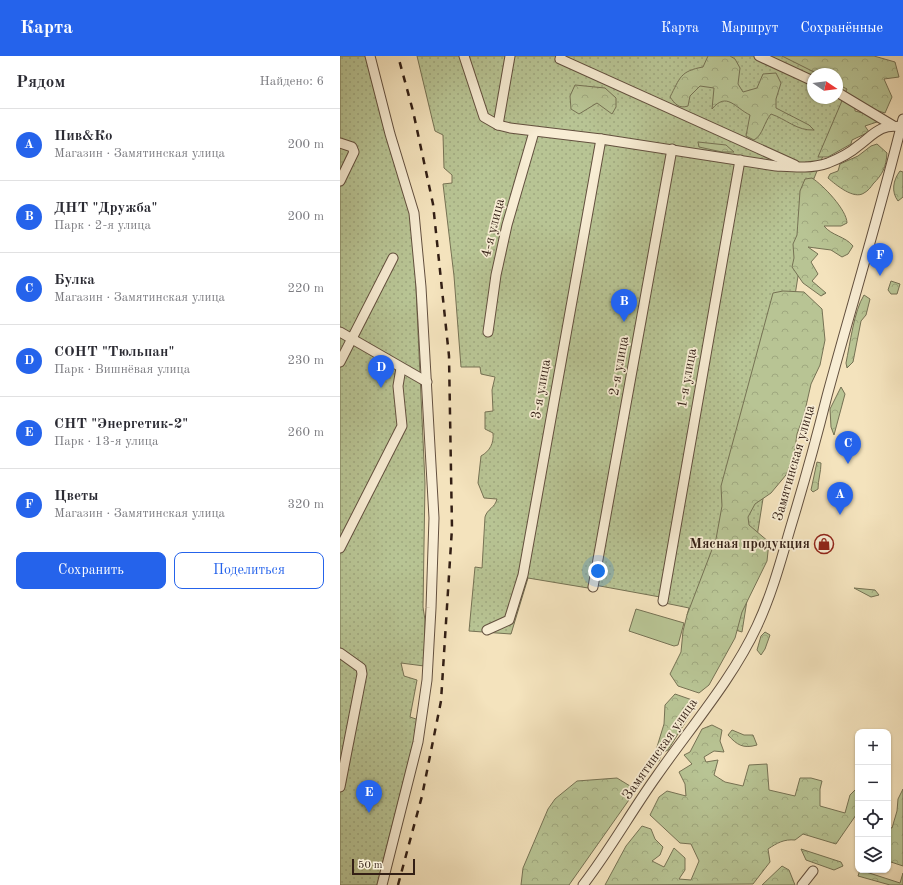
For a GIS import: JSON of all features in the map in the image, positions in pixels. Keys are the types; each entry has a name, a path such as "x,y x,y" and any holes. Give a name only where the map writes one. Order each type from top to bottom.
{"street":[{"path":"370,56 390,134 414,213 421,287 434,518 427,680 418,742 382,885"},
{"path":"464,56 484,117 498,125 534,132 601,139 801,168 829,162 857,148 881,128 899,124"},
{"path":"498,125 510,56"},
{"path":"561,56 560,59 801,168"},
{"path":"759,56 807,78"},
{"path":"843,95 899,124"},
{"name":"Замятинская улица","path":"583,885 611,847 655,779 711,701 743,652 763,614 774,586 891,170 899,124"},
{"name":"4-я улица","path":"488,332 501,253 534,132"},
{"name":"3-я улица","path":"487,630 509,620 523,575 601,139"},
{"path":"340,143 352,147 354,152 340,181"},
{"name":"2-я улица","path":"593,587 672,150"},
{"name":"1-я улица","path":"663,601 740,160"},
{"path":"340,362 393,258"},
{"path":"340,332 427,382"},
{"path":"340,548 402,426 398,386 402,368"},
{"path":"340,653 361,668 362,674 340,787"},
{"path":"802,885 813,871"}],"green space":[{"path":"340,56 366,56 411,215 414,245 425,483 423,607 425,620 424,666 401,663 404,676 417,680 410,717 419,720 377,885 340,885"},
{"path":"417,56 825,56 841,68 807,68 807,104 843,104 843,70 854,78 813,181 742,632 687,615 689,608 660,602 660,597 589,584 588,588 528,578 511,634 469,631 475,567 482,568 485,517 497,499 484,498 478,483 481,456 489,449 493,440 493,433 485,429 485,412 493,411 492,390 495,377 481,374 480,367 461,367 454,276 443,184 452,183 452,175 444,168 443,135 435,131"},
{"path":"708,56 730,56 735,59 740,68 738,84 743,92 757,88 763,74 776,73 781,83 776,99 776,108 809,125 814,130 802,129 771,114 761,132 754,140 746,136 750,115 727,101 722,101 712,109 714,88 700,86 690,96 688,106 682,107 678,105 670,97 679,80 685,73 703,67"},
{"path":"782,56 874,56 895,62 899,77 884,79 892,97 885,113 855,104 855,111 867,114 880,121 865,126 869,132 852,140 851,144 828,157 818,157 841,104 843,104 843,98 847,89 843,87 843,68 807,68"},
{"path":"575,85 605,88 616,98 616,107 612,114 597,103 579,114 571,109 570,96"},
{"path":"698,142 726,145 734,152 722,152 699,147"},
{"path":"877,144 887,153 886,162 879,177 865,192 860,195 855,195 840,188 828,178 830,174 838,171 840,164 858,156 871,146"},
{"path":"900,171 903,172 903,197 898,201 894,194 894,182"},
{"path":"812,178 834,198 846,218 847,223 841,226 824,226 853,246 848,254 842,257 831,250 808,247 818,254 811,262 818,274 812,281 826,293 821,296 803,283 792,267 794,258 793,244 797,235 800,191 805,179"},
{"path":"891,281 900,284 897,294 891,294 888,290"},
{"path":"783,291 804,292 822,309 825,340 820,365 811,384 804,415 797,434 794,456 786,475 771,493 755,504 748,517 749,525 769,542 767,561 742,612 735,638 709,685 699,693 678,686 670,674 681,652 683,631 687,615 716,539 722,506 721,486 773,293"},
{"path":"864,295 870,299 866,315 861,321 853,362 847,368 846,363 853,328"},
{"path":"841,387 845,394 834,435 831,427 830,409"},
{"path":"817,462 821,463 818,489 813,492 811,490"},
{"path":"854,588 875,590 879,595 871,597"},
{"path":"636,609 684,623 678,645 674,646 629,631"},
{"path":"765,632 770,635 761,655 757,650 761,636"},
{"path":"675,694 698,702 668,750 662,753 659,761 653,760 664,724 665,705"},
{"path":"712,725 722,730 720,741 724,752 714,751 704,757 706,762 718,760 714,775 725,782 743,786 749,765 767,764 769,790 795,796 800,778 811,778 822,781 820,789 820,806 845,813 850,795 855,790 855,816 836,844 803,834 795,840 787,840 774,845 768,849 770,862 753,884 605,885 626,846 642,826 651,829 655,839 663,847 660,855 652,861 664,867 674,848 685,858 685,870 679,879 691,880 699,861 691,844 680,843 650,815 659,797 667,791 686,796 685,784 679,772 692,764 684,755 690,752 702,729"},
{"path":"732,730 744,735 753,735 757,745 748,747 737,744 728,735"},
{"path":"617,778 630,786 631,797 569,885 521,885 523,868 548,809 555,799 577,781"},
{"path":"903,789 903,866 891,862 891,828 897,811 898,799"},
{"path":"801,849 841,862 843,866 834,870 806,860"},
{"path":"782,866 789,870 795,885 762,885"},
{"path":"859,873 869,873 900,883 903,873 903,885 890,885 858,876"}],"railway":[{"path":"398,56 413,111 433,204 449,356 452,528 441,701 422,796 398,885"}],"place":[{"name":"Цветы","path":"880,276"},
{"name":"ДНТ \"Дружба\"","path":"624,322"},
{"name":"СОНТ \"Тюльпан\"","path":"381,388"},
{"name":"Булка","path":"848,464"},
{"name":"Пив&Ко","path":"840,515"},
{"name":"Мясная продукция","path":"824,544"},
{"name":"СHТ \"Энергетик-2\"","path":"369,813"}]}
